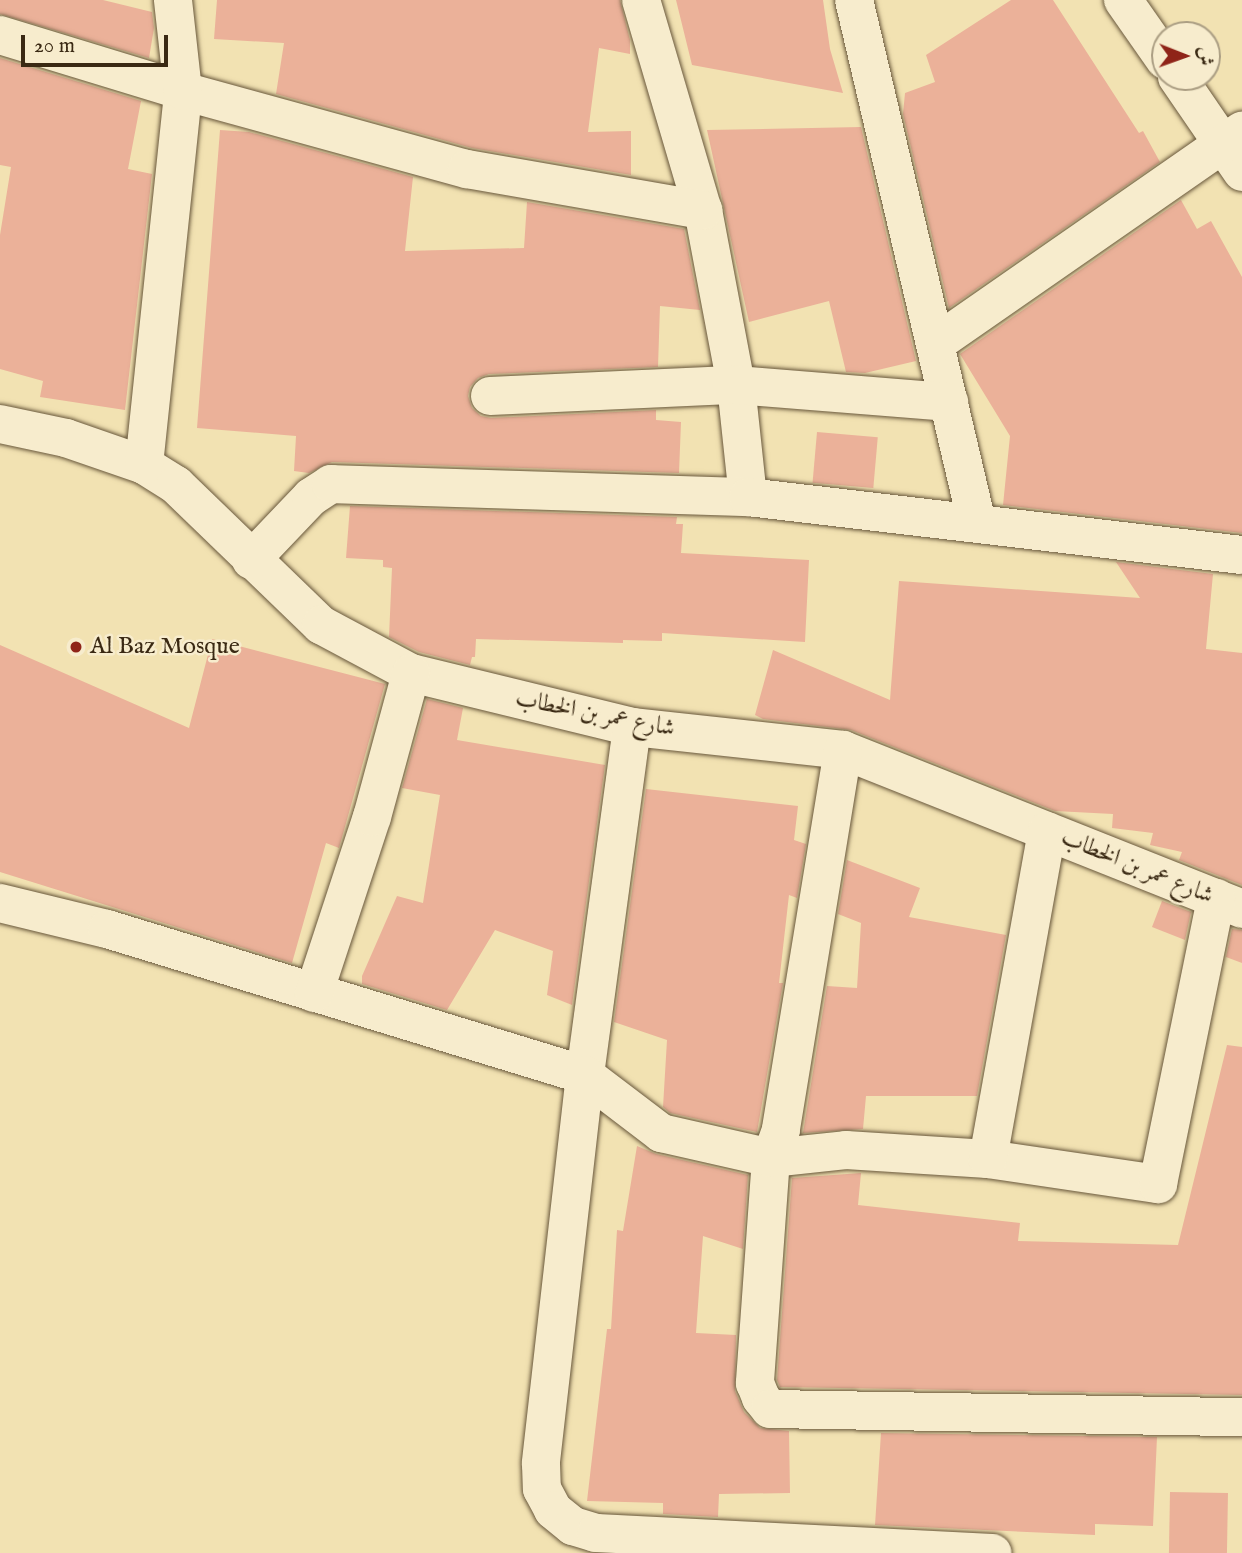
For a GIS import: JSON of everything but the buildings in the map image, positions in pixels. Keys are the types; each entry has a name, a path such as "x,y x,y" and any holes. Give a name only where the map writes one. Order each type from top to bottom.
{"street":[{"path":"144,465 183,91 173,0"},
{"path":"641,0 703,210 736,385 748,497"},
{"path":"855,0 977,523"},
{"path":"1123,0 1151,40"},
{"path":"0,35 183,91 467,169 703,210"},
{"path":"935,344 1236,150 1188,91"},
{"path":"489,396 736,385 948,401"},
{"name":"شارع عمر بن الخطاب","path":"0,424 66,439 144,465 176,485 321,625 411,673 632,727 843,750 1229,903"},
{"path":"251,560 310,497 331,484 748,497 1242,555"},
{"path":"314,993 372,817 411,673"},
{"path":"632,727 585,1075 541,1464 542,1489 553,1510 573,1526 596,1532 992,1553"},
{"path":"843,750 781,1130 771,1158 755,1383 770,1409 1242,1416"},
{"path":"988,1159 1047,831"},
{"path":"0,902 107,929 585,1075 661,1133 771,1158 846,1150 988,1159 1158,1184 1229,903"}],"place":[{"name":"Al Baz Mosque","path":"76,647"}]}
